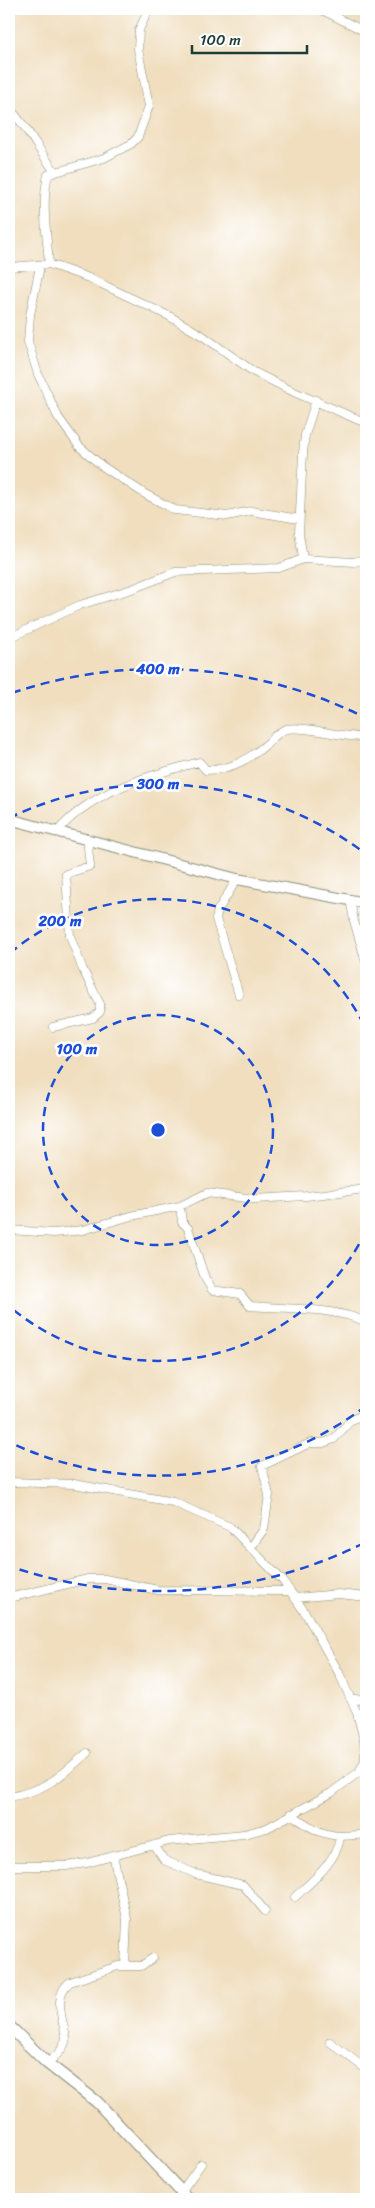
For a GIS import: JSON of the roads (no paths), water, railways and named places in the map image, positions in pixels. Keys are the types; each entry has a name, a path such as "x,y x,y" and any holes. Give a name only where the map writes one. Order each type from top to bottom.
{"main road":[{"path":"9,819 237,879 366,902"},
{"path":"9,2026 47,2063 97,2102 185,2196"}],"street":[{"path":"49,264 46,218 46,182 48,175 104,158 131,144 138,137 149,106 138,49 139,30 149,9"},
{"path":"320,9 366,32"},
{"path":"9,108 53,168 53,173"},
{"path":"9,267 49,264 89,278 170,316 203,336 254,372 294,392 366,423"},
{"path":"40,266 30,315 28,342 38,374 58,417 79,446 102,466 145,494 175,510 227,516 251,511 299,519"},
{"path":"303,559 299,519 305,435 316,400"},
{"path":"9,638 80,605 132,589 176,572 279,568 303,559 354,562 366,560"},
{"path":"58,831 69,817 104,795 166,771 199,762 206,770 221,770 238,764 285,729 301,729 350,737 366,737"},
{"path":"52,1027 93,1018 100,1012 100,1004 83,970 70,936 66,874 90,866 87,838"},
{"path":"237,879 218,910 216,919 239,995"},
{"path":"350,899 354,921 366,962"},
{"path":"9,1230 54,1233 83,1230 131,1216 180,1206 206,1193 254,1200 366,1189"},
{"path":"180,1206 182,1222 188,1228 204,1278 212,1290 240,1294 250,1306 339,1313 355,1316 366,1322"},
{"path":"251,1547 264,1529 269,1495 262,1466 310,1443 323,1443 334,1439 350,1420 366,1414"},
{"path":"9,1482 74,1484 173,1502 230,1527 290,1590 339,1673 357,1713 364,1740 365,1760 359,1772 331,1793 267,1828 244,1834 169,1841 87,1863 66,1866 9,1866"},
{"path":"9,1598 88,1579 104,1579 158,1590 290,1590"},
{"path":"295,1598 339,1594 366,1597"},
{"path":"350,1698 366,1701"},
{"path":"9,1797 25,1795 44,1788 87,1753"},
{"path":"291,1814 311,1829 340,1838 366,1834"},
{"path":"295,1898 321,1872 339,1845 340,1838"},
{"path":"154,1845 164,1860 196,1874 243,1885 266,1911"},
{"path":"113,1855 127,1919 125,1966"},
{"path":"47,2063 62,2051 65,2044 66,2038 59,2000 64,1986 70,1982 110,1968 141,1966 154,1958"},
{"path":"330,2042 366,2069"},
{"path":"185,2196 201,2164"}]}
